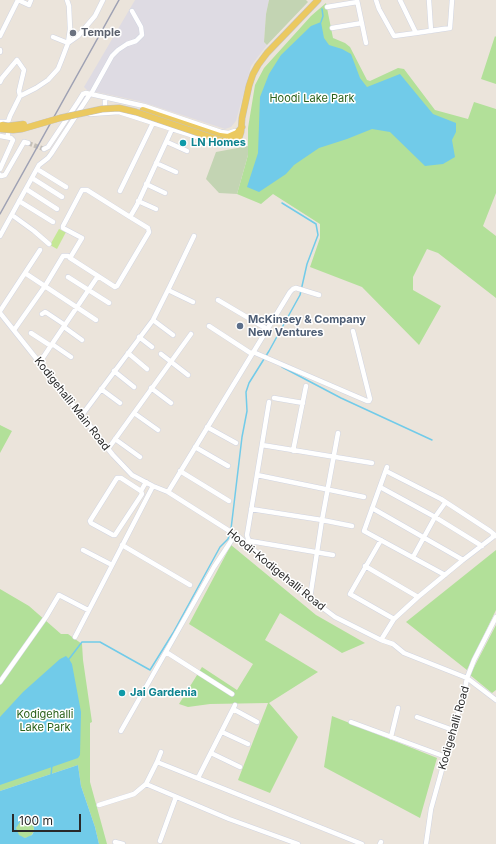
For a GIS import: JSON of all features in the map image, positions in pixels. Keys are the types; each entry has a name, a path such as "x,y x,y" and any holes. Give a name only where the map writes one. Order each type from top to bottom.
{"main road":[{"path":"0,129 22,129 60,118 102,109 119,108 136,112 225,142 233,141 239,138 240,135 239,130 249,86 258,64 318,0"},
{"path":"0,125 21,125 87,108 111,105 126,106 143,110 228,137 239,130"}],"street":[{"path":"0,36 2,27 18,0 28,5 31,0"},
{"path":"20,96 48,80 58,69 68,43 70,29 69,6 67,0"},
{"path":"68,43 78,36 88,25 95,16 103,0"},
{"path":"376,0 378,9 394,36 450,28 452,0"},
{"path":"400,0 416,33"},
{"path":"429,0 431,31"},
{"path":"328,7 357,1 366,43"},
{"path":"0,236 37,169 51,154 112,56 127,44 136,41 142,35 141,27 132,11"},
{"path":"332,28 362,23"},
{"path":"53,37 68,43"},
{"path":"0,82 17,60 24,70 19,91 20,96 8,122 8,137"},
{"path":"44,149 48,148 83,94 105,97 144,106 221,132 229,133 239,130"},
{"path":"104,113 105,97"},
{"path":"75,117 90,114 119,112 222,145 226,145 233,141"},
{"path":"0,122 8,122"},
{"path":"120,191 153,123"},
{"path":"130,217 172,129"},
{"path":"0,136 8,137 13,140 0,169"},
{"path":"0,174 1,176 5,175 24,142 28,143"},
{"path":"167,142 187,151"},
{"path":"156,163 176,172"},
{"path":"37,169 66,188"},
{"path":"32,178 62,197"},
{"path":"146,184 165,193"},
{"path":"26,189 57,209"},
{"path":"14,330 64,256 68,256 70,258 116,287 149,232 148,228 86,190 82,190 63,226 63,228 82,238 70,258"},
{"path":"19,201 53,222"},
{"path":"138,201 156,209"},
{"path":"12,215 49,244"},
{"path":"82,415 153,320 194,236"},
{"path":"0,312 40,250"},
{"path":"25,272 96,320"},
{"path":"39,361 42,359 98,276"},
{"path":"68,277 109,303"},
{"path":"168,492 290,292 293,289 298,288 319,295"},
{"path":"168,290 192,302"},
{"path":"218,300 267,329"},
{"name":"Kodigehalli Main Road","path":"0,312 108,449 132,475 152,486"},
{"path":"42,314 45,312 47,313 82,340"},
{"path":"153,320 173,335"},
{"path":"208,326 253,353 261,355 369,401 370,399 353,331"},
{"path":"31,333 70,357"},
{"path":"108,449 170,361 191,334"},
{"path":"139,337 152,347"},
{"path":"128,353 147,369"},
{"path":"161,354 188,375"},
{"path":"114,371 134,387"},
{"path":"293,451 306,386"},
{"path":"151,388 171,403"},
{"path":"101,389 120,403"},
{"path":"274,398 303,403"},
{"path":"269,402 247,535 250,541 333,555"},
{"path":"134,413 158,430"},
{"path":"207,427 236,443"},
{"path":"310,598 322,520 338,433"},
{"path":"115,439 140,457"},
{"path":"262,445 372,463"},
{"path":"195,447 228,466"},
{"path":"381,640 394,620 418,597 495,535 445,502 386,469 364,531 445,575"},
{"path":"180,471 229,501"},
{"path":"257,475 364,497"},
{"path":"141,491 121,478 117,478 90,521 91,523 115,535 142,494 141,491 146,482"},
{"path":"75,637 152,486"},
{"name":"Hoodi-Kodigehalli Road","path":"152,486 168,492 232,533 299,590 335,616 381,640 393,644 404,653 467,678 496,700"},
{"path":"380,487 435,517 482,546"},
{"path":"413,557 445,502"},
{"path":"372,508 463,560"},
{"path":"252,509 352,526"},
{"path":"121,731 232,533"},
{"path":"381,540 350,594 394,620"},
{"path":"122,545 190,586"},
{"path":"83,550 112,565"},
{"path":"365,566 418,597"},
{"path":"0,682 46,617 59,594 88,610"},
{"name":"Kodigehalli Road","path":"426,844 431,809 467,678 474,660 496,617"},
{"path":"166,652 232,694"},
{"path":"198,778 234,707 257,722"},
{"path":"391,736 398,708"},
{"path":"417,717 453,730"},
{"path":"351,722 446,757"},
{"path":"222,732 248,744"},
{"path":"99,806 134,794 146,784 161,752"},
{"path":"211,753 240,768"},
{"path":"157,762 362,844"},
{"path":"146,784 228,819 298,844"},
{"path":"160,841 176,797"},
{"path":"115,842 123,844"}],"shaded area":[{"path":"135,0 269,0 266,14 264,42 267,45 251,66 236,121 231,127 225,129 139,101 87,90 84,87"}],"green space":[{"path":"269,0 306,0 308,2 267,45 264,42 266,14"},
{"path":"326,3 333,38 350,47 367,80 370,81 398,68 404,69 435,110 468,119 474,102 496,109 496,193 483,226 496,236 496,298 438,253 427,249 413,277 413,290 441,306 419,345 362,287 310,267 320,238 320,224 273,194 261,204 237,194 248,155 248,128 255,85 264,68 311,16"},
{"path":"495,36 496,37 496,84 481,79"},
{"path":"248,146 248,155 237,194 219,193 206,179 216,152"},
{"path":"59,229 66,232 57,249 50,245"},
{"path":"0,425 12,431 0,453"},
{"path":"231,545 316,615 365,643 342,653 280,613 265,640 318,672 269,703 298,737 270,793 238,780 268,703 210,704 188,707 179,704 202,667 237,690 253,664 189,624"},
{"path":"496,550 496,610 467,670 406,622"},
{"name":"Kodigehalli Lake Park","path":"0,589 29,606 61,634 68,634 82,644 92,722 90,723 90,782 107,844 99,844 95,827 81,786 78,765 0,791"},
{"path":"496,625 496,690 492,693 470,675"},
{"path":"332,716 437,758 420,818 324,767"},
{"path":"25,820 31,823 34,829 31,835 25,838 19,835 16,829 19,823"}],"water":[{"name":"Hoodi Lake Park","path":"321,22 324,38 329,45 342,49 351,54 360,78 367,87 400,74 433,114 456,123 456,132 452,140 455,157 443,164 425,166 390,132 372,129 319,148 294,165 286,174 259,192 247,187 258,153 260,97 269,74 281,55 311,26"},
{"name":"Kodigehalli Lake Park","path":"66,656 72,664 81,712 80,755 78,758 0,785 0,717 23,692 60,659"},
{"path":"78,765 81,786 95,827 99,844 0,844 0,791","holes":["25,820 32,823 34,828 32,835 25,838 19,835 16,828 20,822"]}],"waterway":[{"path":"321,22 323,16 322,9"},
{"path":"231,529 242,437 247,411 246,392 249,383 269,351 300,295 307,264 318,235 316,224 282,203"},
{"path":"282,367 341,398 432,440"},
{"path":"69,659 82,642 100,642 150,670 173,633 220,547 228,539 230,533"},
{"path":"51,776 52,765"}],"tunnel":[{"path":"28,143 44,149"}],"railway":[{"path":"0,214 119,0"}],"place":[{"name":"Temple","path":"73,33"},
{"name":"LN Homes","path":"183,143"},
{"name":"McKinsey & Company New Ventures","path":"240,326"},
{"name":"Jai Gardenia","path":"122,693"}]}
